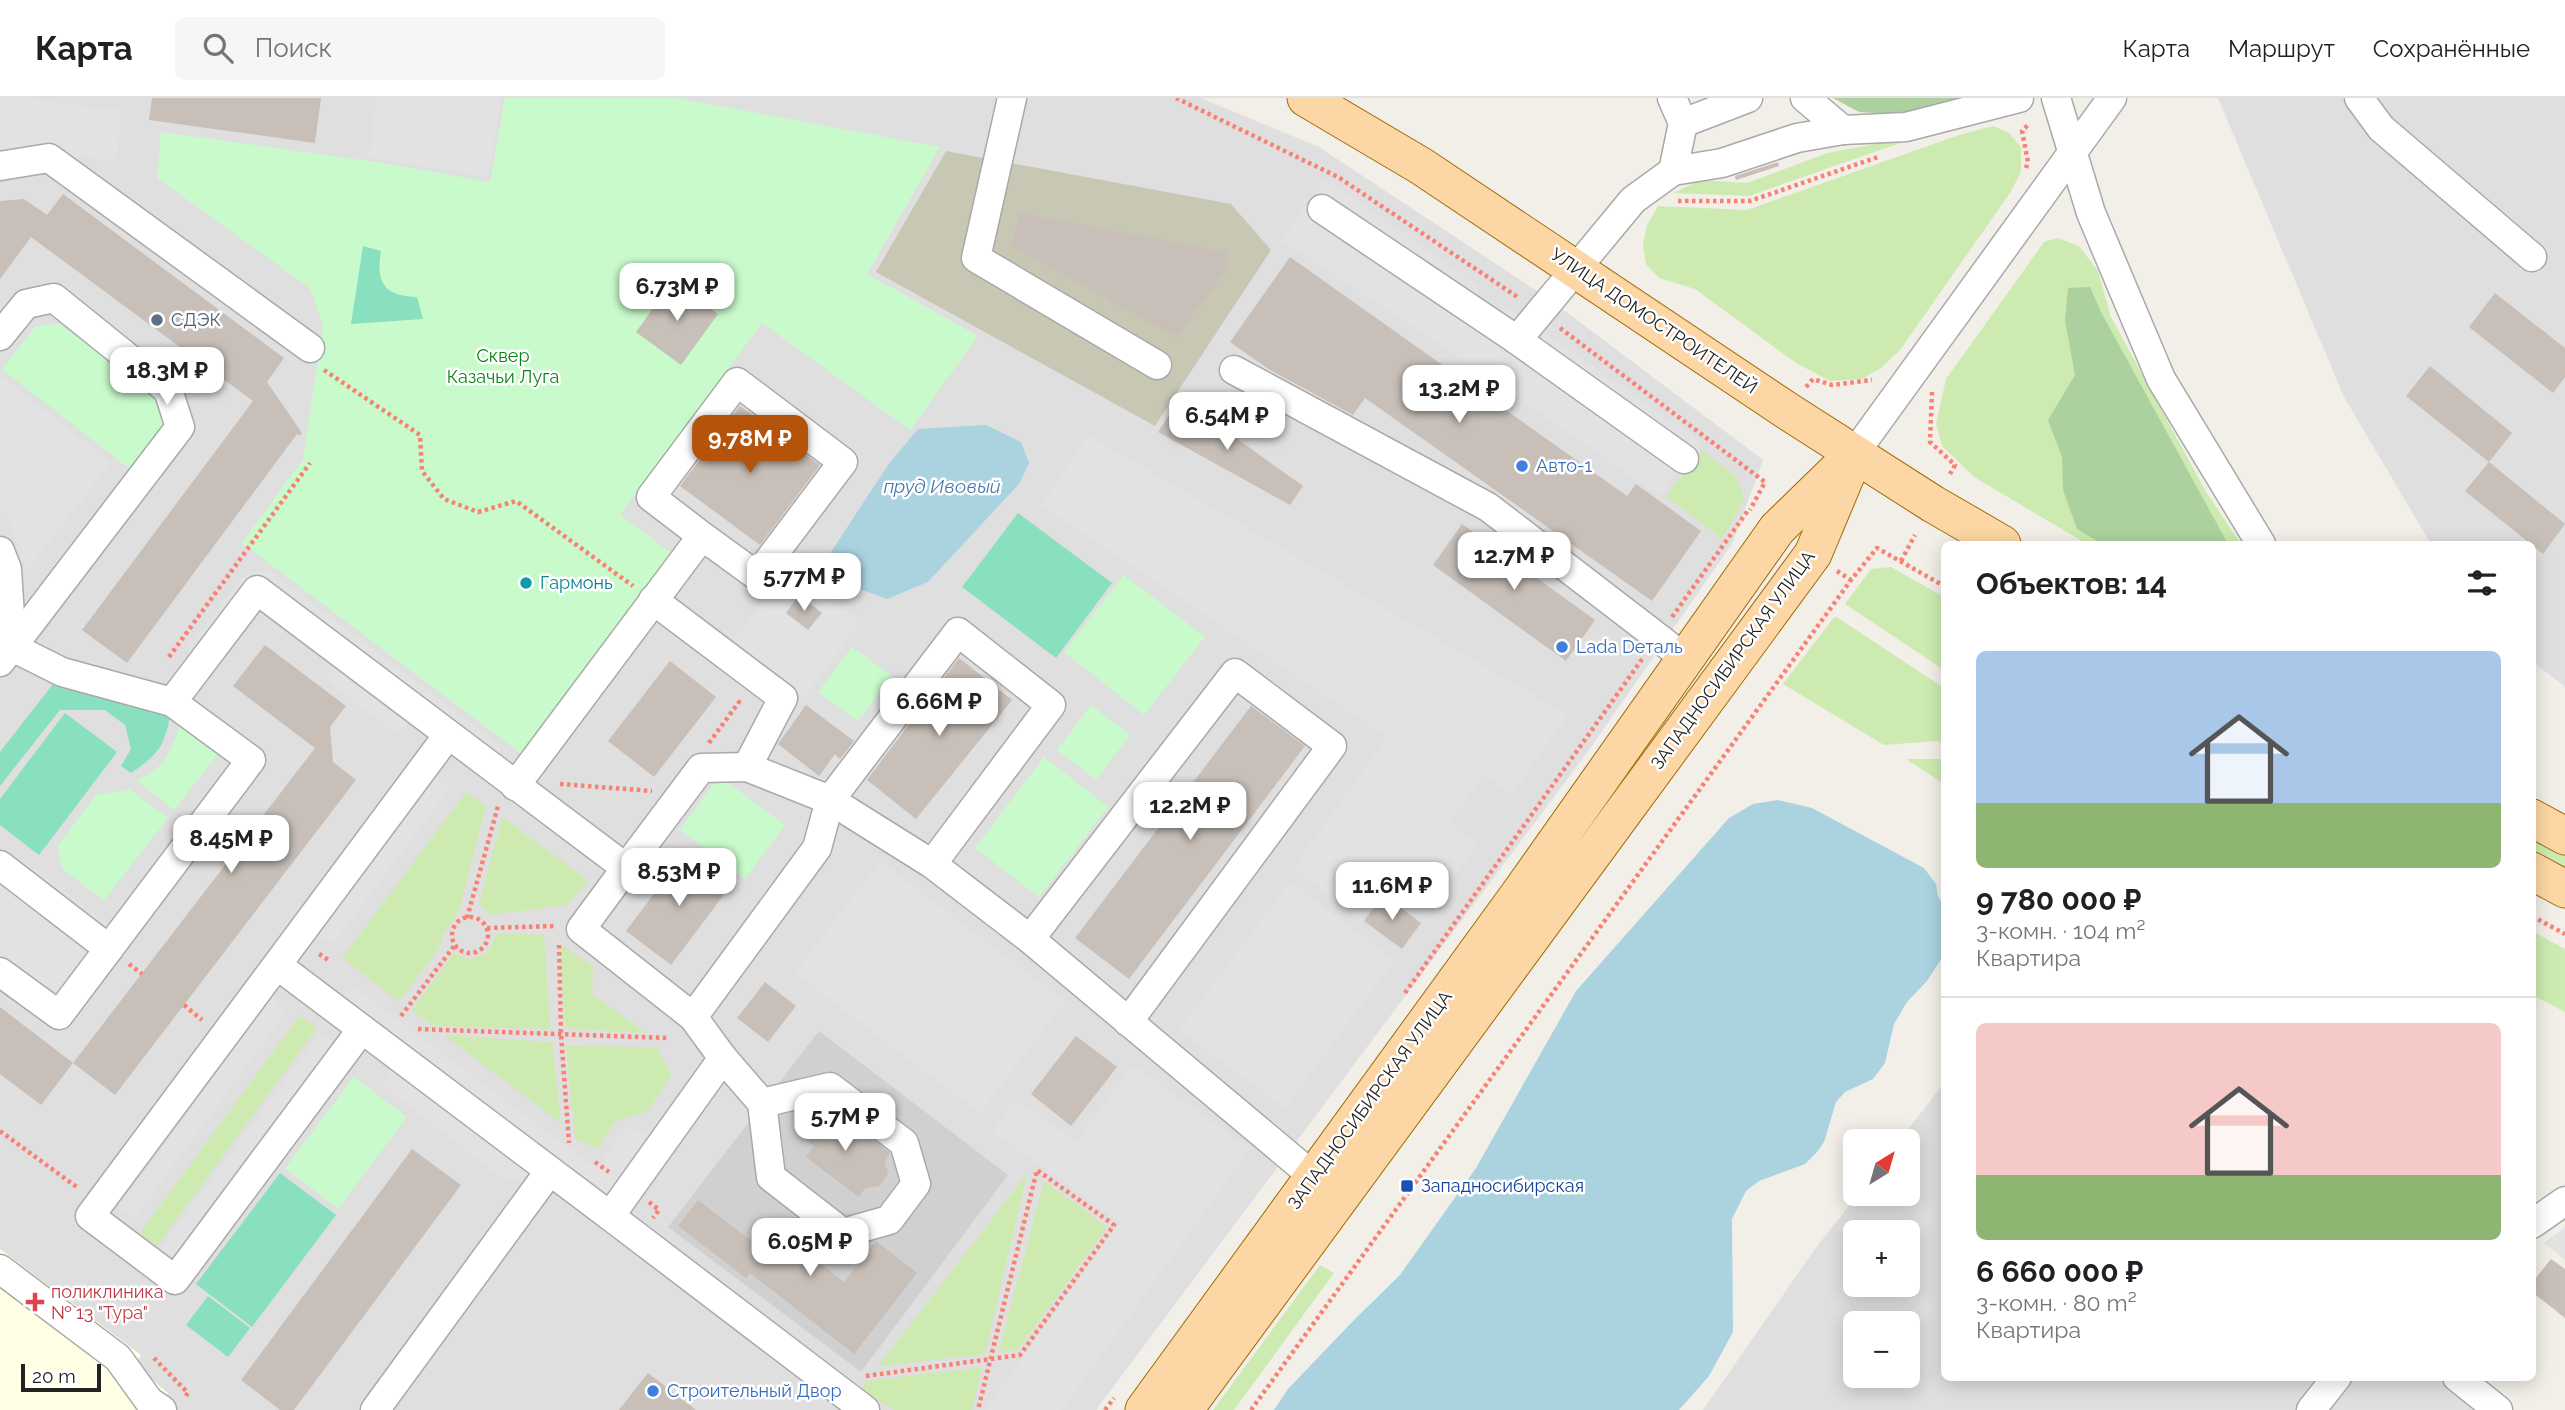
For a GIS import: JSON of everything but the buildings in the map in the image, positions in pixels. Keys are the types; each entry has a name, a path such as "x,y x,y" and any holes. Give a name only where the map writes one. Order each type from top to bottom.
{"main road":[{"name":"УЛИЦА ДОМОСТРОИТЕЛЕЙ","path":"1306,98 1421,166 1854,454 1997,541"},
{"name":"ЗАПАДНОСИБИРСКАЯ УЛИЦА","path":"1132,1399 1314,1177 1520,894 1672,648 1777,529 1854,454"},
{"name":"ЗАПАДНОСИБИРСКАЯ УЛИЦА","path":"1184,1410 1813,554 1854,454"},
{"path":"2536,820 2565,836"},
{"path":"2536,873 2565,890"}],"street":[{"path":"1012,98 976,258 1157,365"},
{"path":"1673,170 1677,110 1748,98"},
{"path":"1805,98 1843,130"},
{"path":"1517,340 1633,200 1673,170 1722,163 1797,138 1843,130 1906,127 2019,98"},
{"path":"2056,98 2091,213 2161,379 2259,541"},
{"path":"1854,454 2112,98"},
{"path":"2359,98 2381,128 2532,257"},
{"path":"0,166 49,158 313,356"},
{"path":"1322,209 1517,340 1684,459"},
{"path":"0,336 26,304 54,298 168,390 180,427 6,655"},
{"path":"1234,370 1488,507 1672,648"},
{"path":"737,383 843,462 757,576 702,536 651,497 737,383"},
{"path":"506,796 702,536"},
{"path":"0,551 7,569 6,655"},
{"path":"172,702 257,590 448,735 506,796 626,868"},
{"path":"653,600 783,698 747,767"},
{"path":"693,1017 817,848 830,800 958,632 1051,705 932,864"},
{"path":"0,972 59,1015 251,760 172,702 6,655"},
{"path":"1030,939 1235,673 1332,746 1128,1022"},
{"path":"362,1030 175,1280 90,1216 448,735"},
{"path":"762,1103 830,1087 904,1143 916,1184 889,1220 843,1233 771,1177 762,1103 723,1058 693,1017 582,929 701,768 747,767 830,800 932,864 1030,939 1314,1177"},
{"path":"0,865 109,949"},
{"path":"277,965 865,1410"},
{"path":"610,1216 723,1058"},
{"path":"375,1410 549,1172"},
{"path":"2536,1221 2565,1201"},
{"path":"0,1269 118,1358 149,1401 162,1410"},
{"path":"2311,1410 2334,1381"},
{"path":"2462,1381 2498,1410"}],"path":[{"path":"2013,126 2022,131"},
{"path":"1633,200 1750,201 1879,157"},
{"path":"313,356 420,435 422,471 444,499 478,512 516,501 653,600"},
{"path":"1806,388 1813,379 1844,384 1870,382 1879,375"},
{"path":"1933,385 1930,442 1955,465 1950,474"},
{"path":"162,666 310,463"},
{"path":"1401,998 1672,648 1765,482 1749,470"},
{"path":"1749,509 1757,515"},
{"path":"1901,561 1915,535"},
{"path":"1251,1410 1851,580 1877,548 1941,584"},
{"path":"702,752 739,702 728,694"},
{"path":"533,762 541,783 659,792"},
{"path":"467,918 506,796"},
{"path":"401,1016 455,945 454,928 457,923 467,918 479,919 487,928 488,941 481,951 469,954 455,945"},
{"path":"2536,918 2565,934"},
{"path":"487,928 559,926"},
{"path":"559,939 561,1034 569,1143"},
{"path":"418,1029 667,1038"},
{"path":"855,1378 990,1359 1020,1355 1114,1225 1037,1170 990,1359 978,1410"},
{"path":"1105,1410 1132,1399"}],"shaded area":[{"path":"0,98 1201,98 1319,147 1549,299 1763,460 1732,544 1589,750 1096,1410 0,1410"},
{"path":"0,98 30,98 121,111 117,160 5,150 0,156"},
{"path":"374,98 502,98 488,177 368,157 377,100"},
{"path":"2218,98 2565,98 2565,687 2536,664 2536,541 2429,541 2344,397"},
{"path":"946,151 1231,204 1271,250 1155,426 876,272"},
{"path":"1326,179 1477,285 1481,308 1490,315 1509,308 1700,441 1659,496 1482,372 1281,240"},
{"path":"0,375 111,463 26,571 8,518 0,506"},
{"path":"1088,435 1568,715 1512,794 1484,775 1449,823 1477,845 1426,915 1386,885 1360,918 1293,868 1387,737 1041,505"},
{"path":"788,568 860,622 802,700 730,645"},
{"path":"269,570 500,745 498,773 418,713 398,735 329,683 330,646 257,590 199,666 188,647 246,572"},
{"path":"436,773 449,789 334,943 313,938"},
{"path":"0,843 112,927 50,1009 0,972"},
{"path":"880,861 1065,1001 980,1113 795,973"},
{"path":"1290,882 1395,960 1285,1108 1179,1030"},
{"path":"354,987 596,1168 626,1128 668,1136 610,1216 549,1172 505,1180 382,1085 398,1057 329,1004"},
{"path":"273,996 285,1014 136,1216 117,1211"},
{"path":"819,1031 1008,1175 861,1372 668,1227"},
{"path":"321,1033 339,1047 178,1261 160,1248"},
{"path":"1133,1065 1250,1149 1062,1410 985,1410 1120,1222 992,1131 1015,1099 1076,1141"},
{"path":"1941,1087 1941,1381 2441,1381 2479,1410 1703,1410 1815,1249 1849,1206 1920,1206 1920,1129 1908,1129"},
{"path":"2565,1227 2565,1260 2544,1243"},
{"name":"поликлиника № 13 \"Тура\"","path":"0,1249 141,1355 134,1365 168,1393 155,1410 0,1410"}],"green space":[{"name":"Сквер Казачьи Луга","path":"505,98 676,98 940,147 867,274 978,336 910,430 762,323 620,515 675,556 523,755 242,543 303,459 323,325 310,288 157,178 161,132 376,162 490,182"},
{"path":"1833,98 1963,98 1902,115 1859,112"},
{"path":"1993,126 2008,132 2021,147 2021,172 2010,193 1900,350 1881,368 1862,379 1830,381 1796,363 1695,289 1659,278 1646,264 1643,245 1647,225 1658,206 1747,210 1959,135"},
{"path":"1923,135 1749,196 1673,193 1700,180 1747,183 1827,153"},
{"path":"2058,238 2079,246 2098,271 2111,317 2206,492 2239,541 2082,541 1974,477 1942,446 1936,424 1946,379 2044,242"},
{"path":"363,246 381,251 380,271 384,285 396,294 417,297 423,319 351,324"},
{"path":"2090,287 2101,312 2226,541 2097,541 2077,529 2063,490 2062,457 2048,420 2075,375 2065,320 2068,288"},
{"path":"59,324 160,399 166,431 136,474 2,369 36,326"},
{"path":"1702,450 1735,476 1745,498 1722,539 1666,496"},
{"path":"1018,513 1112,583 1056,658 962,587"},
{"path":"1891,567 1941,595 1941,668 1845,604 1871,569"},
{"path":"1124,575 1205,637 1144,715 1064,652"},
{"path":"1835,616 1941,686 1941,742 1884,745 1783,684"},
{"path":"852,647 892,676 858,721 818,692"},
{"path":"57,679 157,708 170,717 162,744 148,761 131,773 121,766 131,749 125,725 105,710 60,710 0,786 0,752"},
{"path":"1091,705 1130,735 1096,780 1057,750"},
{"path":"65,713 117,752 39,855 0,825 0,799"},
{"path":"180,724 219,753 174,810 137,781 155,770 166,758"},
{"path":"1044,757 1108,807 1039,897 975,848"},
{"path":"1906,759 1941,759 1941,782"},
{"path":"719,776 785,825 745,879 680,830"},
{"path":"129,789 168,818 104,900 62,869 58,845 96,795"},
{"path":"466,792 486,806 459,911 443,934 439,948 399,1002 342,958"},
{"path":"502,817 588,880 568,905 490,915 479,905"},
{"path":"2536,832 2565,849 2565,868 2536,852"},
{"path":"497,933 544,935 550,1029 433,1026 412,1010 454,953 470,960 488,952"},
{"path":"2536,933 2565,949 2565,1012 2536,997"},
{"path":"560,944 593,966 592,994 646,1033 565,1028"},
{"path":"300,1015 317,1028 157,1246 140,1233"},
{"path":"444,1035 552,1042 561,1123"},
{"path":"566,1046 657,1047 671,1075 648,1111 615,1121 598,1149 575,1138"},
{"path":"354,1077 407,1117 338,1209 285,1168"},
{"path":"280,1173 336,1215 252,1327 196,1284"},
{"path":"1027,1174 985,1354 878,1366"},
{"path":"1044,1181 1107,1227 1018,1350 999,1351"},
{"path":"1320,1265 1334,1273 1234,1410 1213,1410"},
{"path":"208,1296 250,1328 228,1357 186,1325"},
{"path":"982,1367 972,1410 894,1410 861,1389 866,1381"}],"water":[{"name":"пруд Ивовый","path":"986,425 1021,442 1029,463 1019,484 928,582 887,599 851,586 829,555 888,465 918,429"},
{"path":"1778,800 1812,808 1924,868 1936,884 1941,902 1941,960 1927,981 1907,1002 1894,1024 1885,1063 1873,1079 1845,1092 1836,1102 1824,1142 1817,1152 1805,1164 1759,1181 1746,1191 1732,1219 1733,1332 1709,1376 1679,1410 1274,1410 1288,1389 1400,1275 1476,1168 1576,991 1729,818 1753,804"}],"place":[{"name":"СДЭК","path":"157,320"},
{"name":"Авто-1","path":"1522,466"},
{"name":"Гармонь","path":"526,583"},
{"name":"Lada Dеталь","path":"1562,647"},
{"name":"Западносибирская","path":"1407,1186"},
{"name":"поликлиника № 13 \"Тура\"","path":"35,1302"},
{"name":"Строительный Двор","path":"653,1391"}]}
